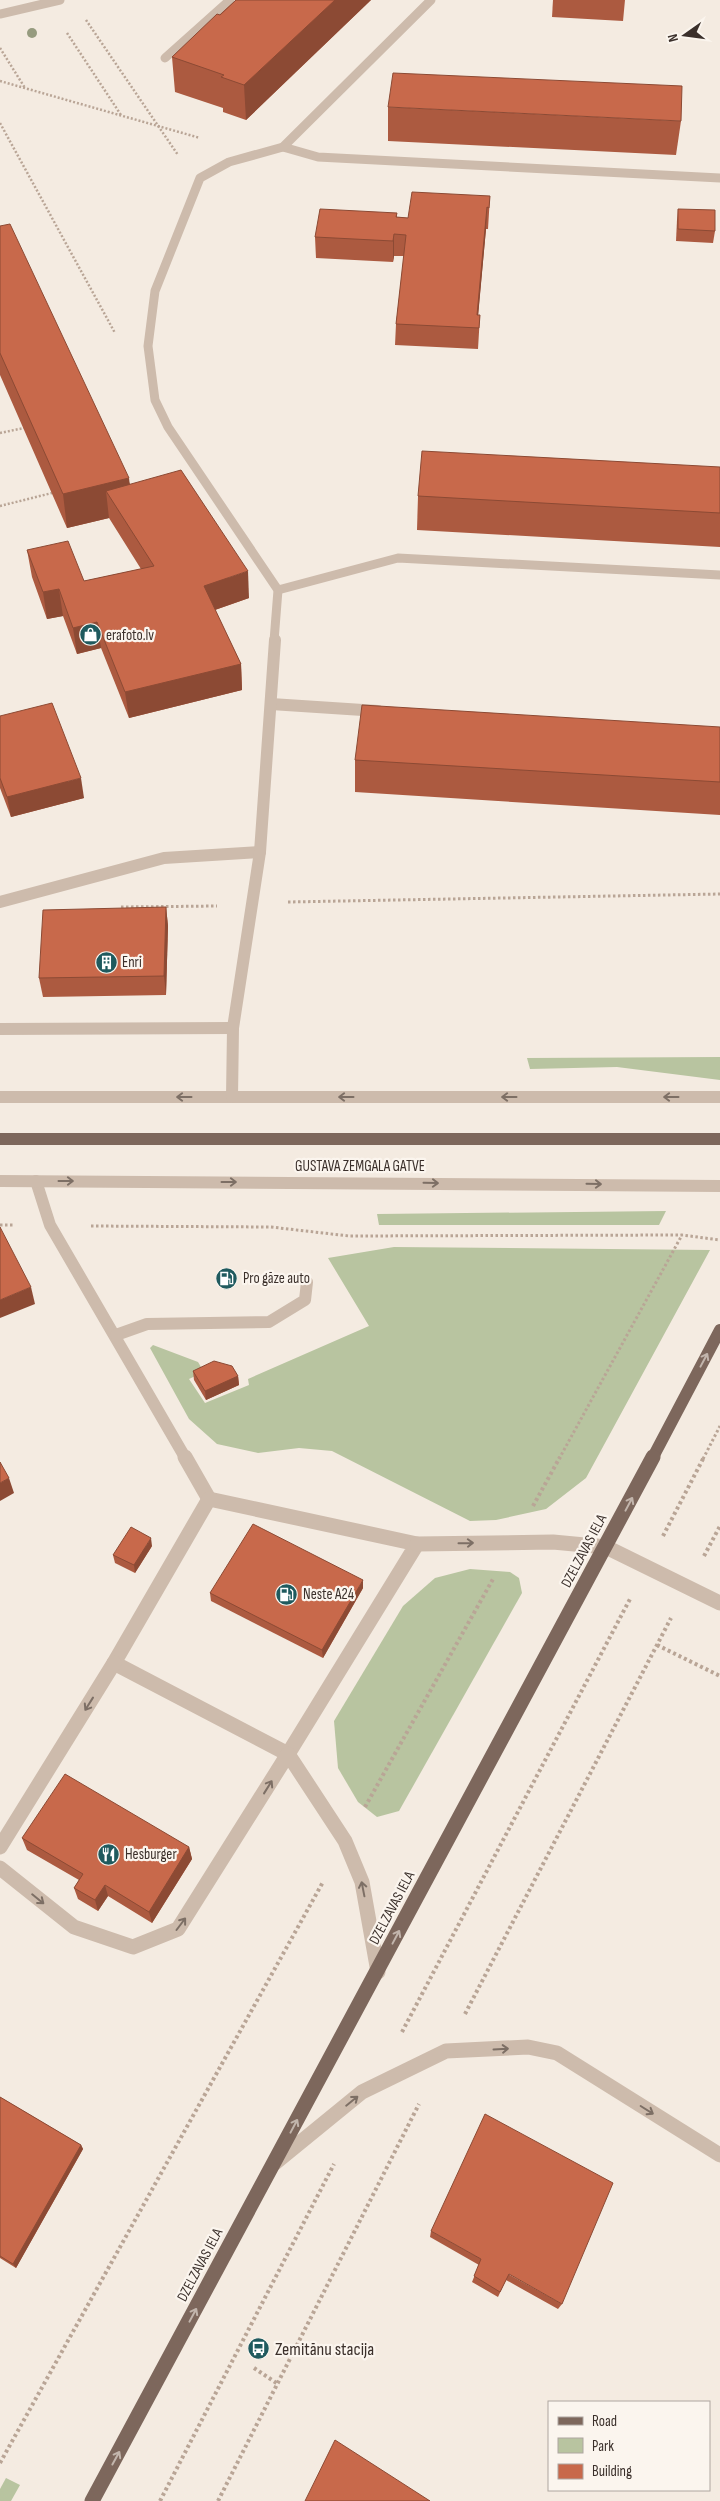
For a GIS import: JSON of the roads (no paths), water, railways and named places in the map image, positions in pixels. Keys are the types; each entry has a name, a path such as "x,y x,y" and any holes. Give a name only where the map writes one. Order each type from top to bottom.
{"main road":[{"name":"GUSTAVA ZEMGALA GATVE","path":"0,1139 720,1139"},
{"name":"DZELZAVAS IELA","path":"92,2501 606,1547 720,1330"}],"street":[{"path":"0,14 60,0"},
{"path":"165,58 230,0"},
{"path":"232,1098 233,1028 260,852 278,590 168,427 154,400 148,346 156,291 200,178 229,162 283,147 406,27 431,0"},
{"path":"283,147 318,157 720,178"},
{"path":"278,590 398,558 720,575"},
{"path":"271,704 388,711"},
{"path":"0,902 164,858 260,852"},
{"path":"0,1029 233,1028"},
{"path":"0,1097 720,1097"},
{"path":"36,1181 50,1226 116,1335 209,1499 417,1544 553,1542 606,1547 720,1602"},
{"name":"GUSTAVA ZEMGALA GATVE","path":"0,1182 720,1186"},
{"path":"116,1335 147,1324 269,1322 306,1300 307,1282"},
{"path":"0,1847 114,1662 209,1499"},
{"path":"0,1868 74,1927 133,1947 178,1930 417,1544"},
{"path":"114,1662 288,1754 349,1850 362,1882 378,1972"},
{"path":"273,2165 362,2092 446,2051 528,2047 556,2053 720,2155"}],"place":[{"name":"erafoto.lv","path":"90,635"},
{"name":"Enri","path":"106,962"},
{"name":"Pro gāze auto","path":"227,1278"},
{"name":"Neste A24","path":"287,1594"},
{"name":"Hesburger","path":"109,1854"},
{"name":"Zemitānu stacija","path":"259,2349"}]}
